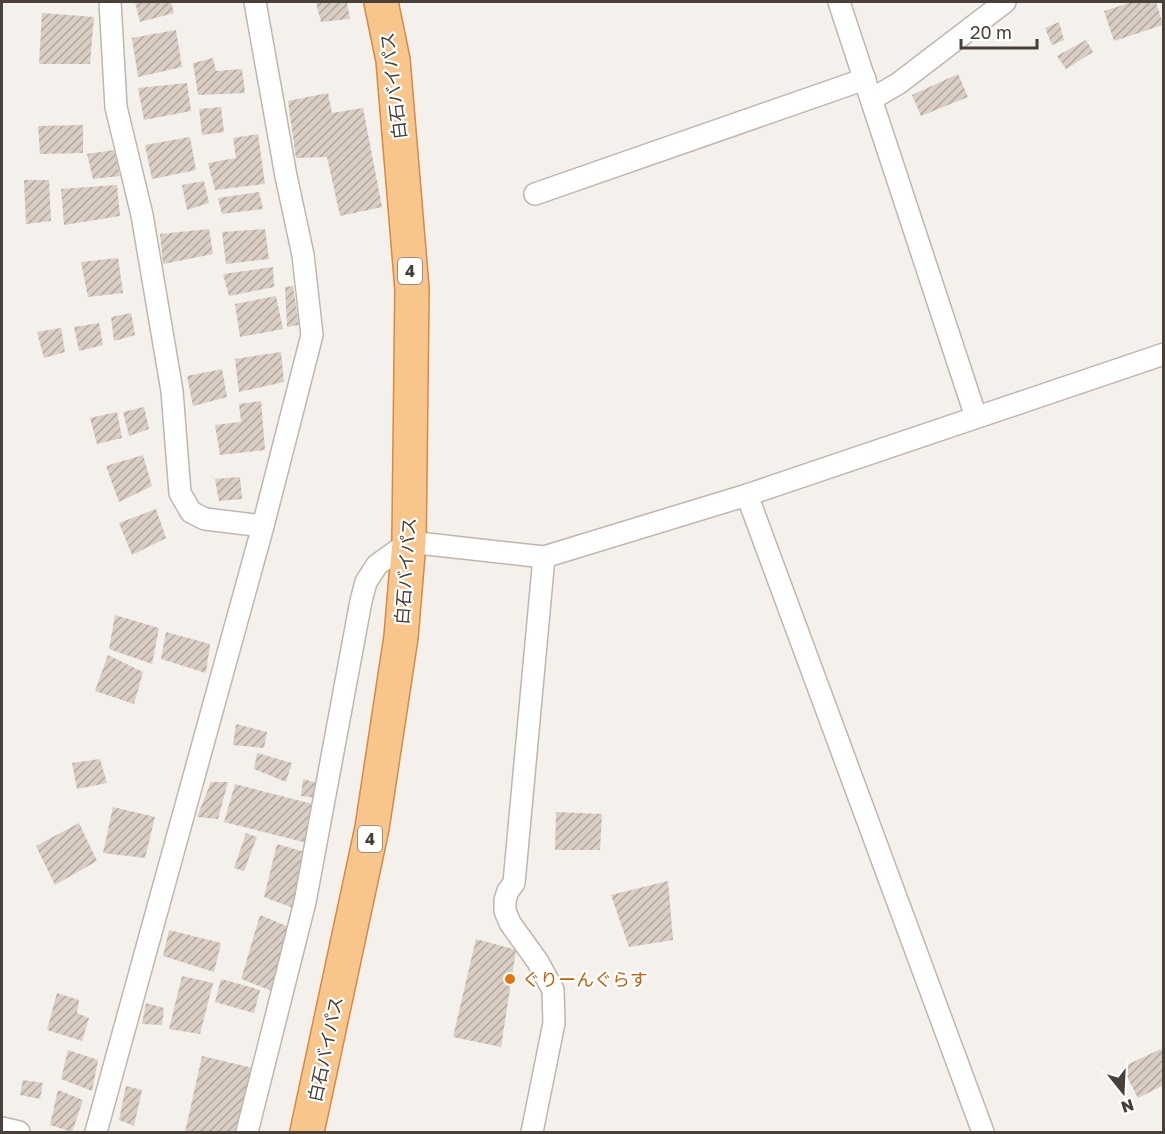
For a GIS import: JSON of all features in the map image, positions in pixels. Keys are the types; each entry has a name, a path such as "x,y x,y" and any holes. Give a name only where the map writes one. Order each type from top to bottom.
{"highway":[{"name":"白石バイパス","path":"307,1132 372,828 401,638 409,542 412,289 393,60 381,2"}],"street":[{"path":"110,2 117,107 142,215 172,391 180,493 191,512 205,519 263,526"},
{"path":"96,1132 263,526 312,334 303,255 286,176 255,2"},
{"path":"839,2 976,417"},
{"path":"535,194 869,89 899,83 1005,2"},
{"path":"247,1132 305,902 361,601 366,582 377,565 409,542 544,557 747,495 1164,354"},
{"path":"747,495 983,1132"},
{"path":"532,1132 554,1023 553,990 538,962 510,923 505,911 505,900 514,883 544,557"},
{"path":"2,1128 19,1132"}],"building":[{"path":"135,2 171,2 174,13 140,22"},
{"path":"347,2 350,19 321,22 316,3"},
{"path":"1132,2 1156,2 1163,25 1114,41 1104,11"},
{"path":"42,13 94,17 90,64 39,64"},
{"path":"1059,22 1064,40 1052,45 1045,28"},
{"path":"176,30 182,67 138,77 132,38"},
{"path":"1086,40 1093,52 1066,69 1057,56"},
{"path":"213,58 216,71 242,69 245,93 198,95 193,63"},
{"path":"958,74 968,97 921,116 912,95"},
{"path":"187,83 191,111 144,120 138,88"},
{"path":"328,93 332,113 363,108 382,207 340,216 327,157 296,158 288,101"},
{"path":"221,107 224,132 202,135 199,109"},
{"path":"83,125 83,153 40,154 38,126"},
{"path":"258,134 265,184 215,190 208,163 236,158 233,138"},
{"path":"190,137 196,170 152,179 145,145"},
{"path":"114,150 120,176 93,179 87,154"},
{"path":"24,180 49,180 51,221 26,224"},
{"path":"204,181 209,203 187,210 182,185"},
{"path":"117,185 120,216 64,225 61,189"},
{"path":"259,192 263,209 222,214 218,198"},
{"path":"209,229 213,254 163,264 160,234"},
{"path":"265,229 269,259 226,264 222,232"},
{"path":"118,258 123,293 88,297 81,262"},
{"path":"273,267 274,287 229,296 223,274"},
{"path":"293,286 299,325 287,327 285,287"},
{"path":"276,296 283,329 240,337 235,304"},
{"path":"131,313 135,335 114,341 111,317"},
{"path":"99,323 103,345 79,351 74,327"},
{"path":"61,328 65,352 44,358 37,332"},
{"path":"281,352 284,382 239,392 235,359"},
{"path":"222,369 227,397 193,406 187,376"},
{"path":"261,401 265,450 220,455 215,425 241,422 239,404"},
{"path":"144,407 149,429 129,436 123,412"},
{"path":"117,412 122,438 97,444 90,418"},
{"path":"143,455 152,486 119,502 106,466"},
{"path":"240,477 242,499 219,501 215,479"},
{"path":"156,509 166,538 132,555 119,523"},
{"path":"115,615 159,628 152,664 109,649"},
{"path":"166,632 210,644 206,673 161,659"},
{"path":"108,655 143,672 134,704 95,691"},
{"path":"236,724 267,732 264,748 233,745"},
{"path":"257,753 292,763 286,782 254,769"},
{"path":"100,759 107,783 77,789 72,763"},
{"path":"303,779 321,784 319,798 301,796"},
{"path":"211,782 228,782 218,819 197,817"},
{"path":"235,784 316,805 307,843 224,822"},
{"path":"113,807 155,817 145,858 103,853"},
{"path":"556,812 602,814 600,850 555,850"},
{"path":"79,823 97,861 55,885 36,846"},
{"path":"246,833 257,837 244,871 234,868"},
{"path":"277,844 305,852 293,908 264,897"},
{"path":"668,881 673,940 629,947 611,895"},
{"path":"260,915 289,927 272,991 241,979"},
{"path":"169,930 221,943 214,972 163,956"},
{"path":"476,939 516,950 501,1047 453,1037"},
{"path":"182,976 213,983 200,1034 169,1029"},
{"path":"221,979 260,990 254,1013 215,1002"},
{"path":"57,993 79,1000 77,1013 89,1018 82,1041 47,1030"},
{"path":"146,1003 164,1008 162,1025 142,1024"},
{"path":"1161,1049 1164,1054 1164,1085 1138,1098 1122,1067"},
{"path":"68,1050 98,1060 92,1091 61,1079"},
{"path":"202,1056 253,1068 238,1132 185,1132"},
{"path":"23,1080 43,1083 40,1099 20,1095"},
{"path":"126,1086 142,1090 134,1126 119,1120"},
{"path":"58,1090 83,1100 72,1132 50,1125"}],"place":[{"name":"ぐりーんぐらす","path":"510,979"}]}
